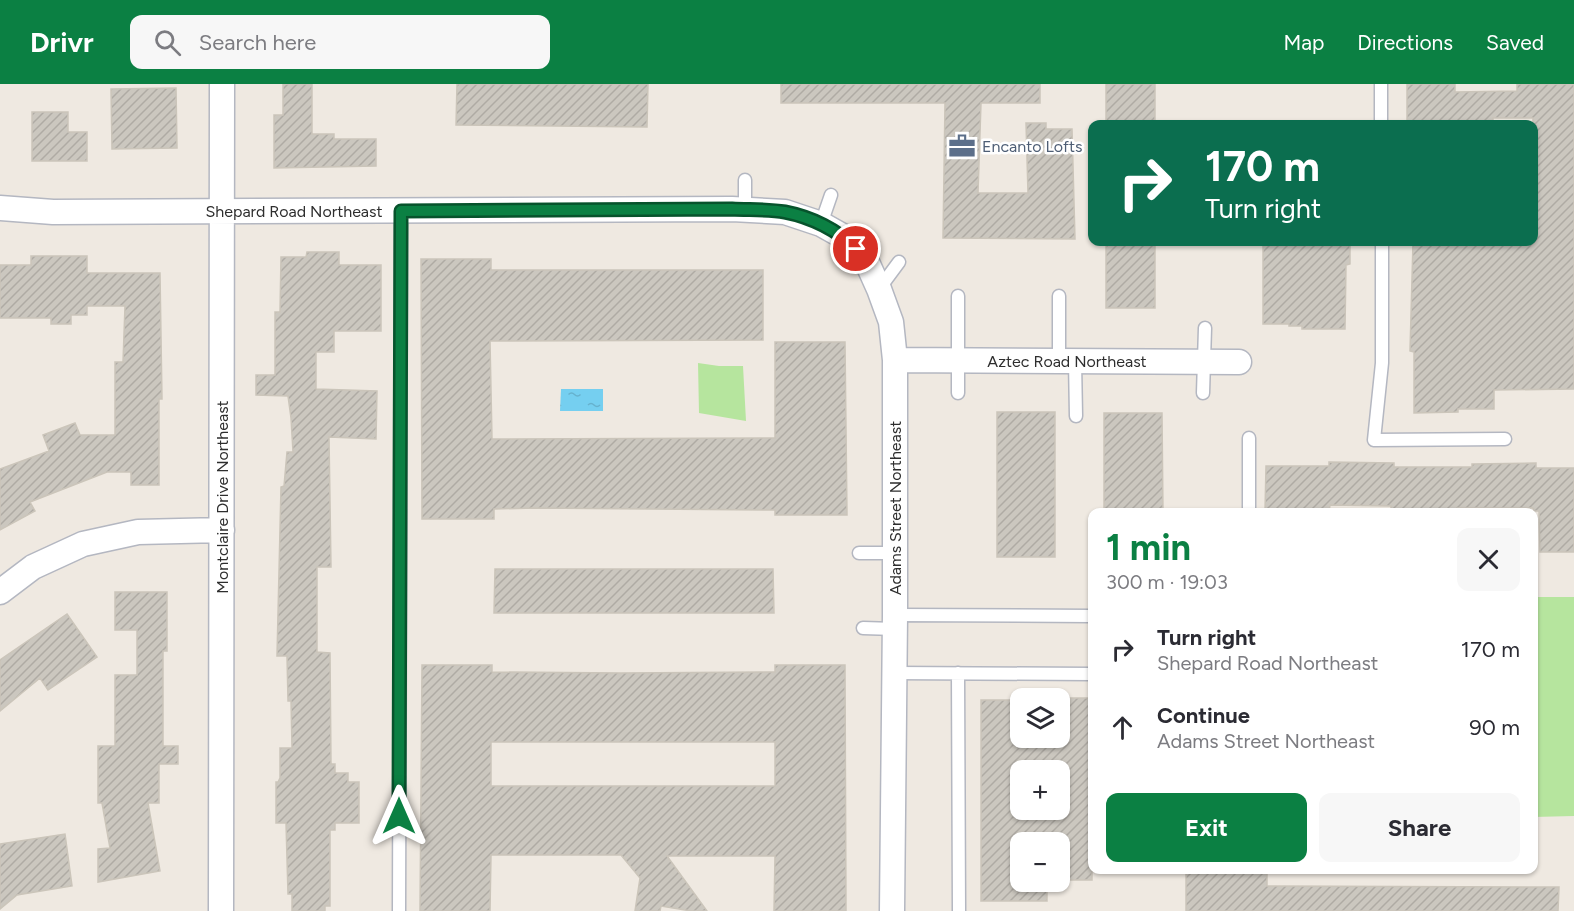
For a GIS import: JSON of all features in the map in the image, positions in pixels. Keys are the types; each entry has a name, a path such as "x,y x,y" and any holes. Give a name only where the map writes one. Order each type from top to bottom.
{"street":[{"name":"Montclaire Drive Northeast","path":"220,911 222,84"},
{"name":"Shepard Road Northeast","path":"0,208 53,212 739,210"},
{"name":"Adams Street Northeast","path":"739,210 785,212 821,224 846,238 866,260 891,322 895,360 892,911"},
{"name":"Aztec Road Northeast","path":"895,360 1239,362"},
{"path":"0,592 33,567 83,544 138,532 222,530"}],"lane":[{"path":"1381,84 1381,120"},
{"path":"739,210 745,180"},
{"path":"821,224 831,195"},
{"path":"399,911 401,211"},
{"path":"1382,246 1382,363 1374,440 1505,439"},
{"path":"879,289 899,262"},
{"path":"958,296 958,393"},
{"path":"1059,296 1076,416"},
{"path":"1203,393 1205,328"},
{"path":"1249,438 1249,508"},
{"path":"859,553 895,553"},
{"path":"863,628 895,622 1088,616"},
{"path":"894,673 1088,674"},
{"path":"958,673 959,911"}],"green space":[{"path":"698,363 743,366 746,421 699,413"},
{"path":"1538,597 1574,597 1574,816 1538,817"}],"water":[{"path":"561,389 603,389 603,411 560,411"}],"building":[{"path":"283,84 312,84 312,134 334,134 334,139 376,139 376,166 274,168 274,115 283,115"},
{"path":"457,84 648,84 647,127 456,125"},
{"path":"781,84 1040,84 1040,103 981,103 978,193 1028,193 1026,123 1046,123 1046,129 1072,129 1075,239 943,238 945,103 781,103"},
{"path":"1106,84 1155,84 1155,120 1106,120"},
{"path":"1407,84 1455,84 1455,92 1517,91 1517,84 1574,84 1574,389 1494,390 1494,409 1414,413 1414,352 1410,351 1413,246 1538,246 1538,120 1493,118 1493,120 1407,120"},
{"path":"176,88 177,148 112,149 111,89"},
{"path":"32,112 68,112 68,132 87,132 87,161 32,161"},
{"path":"1106,246 1155,246 1155,308 1106,308"},
{"path":"1263,246 1350,246 1350,264 1346,265 1345,329 1302,329 1302,326 1289,326 1289,324 1263,324"},
{"path":"307,252 339,252 339,265 381,265 381,331 334,331 334,352 316,352 316,389 377,391 376,439 329,437 331,567 317,567 317,652 330,653 331,764 335,764 335,773 348,773 348,782 359,782 359,823 335,823 335,830 330,830 330,906 325,906 325,911 292,911 292,894 288,894 286,823 276,823 276,782 280,778 280,748 292,748 287,656 277,656 281,487 284,486 287,452 293,452 288,396 256,395 256,375 275,375 275,312 280,312 281,257 306,257"},
{"path":"31,256 87,256 87,273 160,273 162,399 159,399 159,485 131,485 131,472 107,472 30,502 35,511 0,530 0,469 49,451 43,435 75,423 80,435 115,435 115,362 123,362 125,306 87,306 87,315 71,315 71,324 51,324 51,318 0,318 0,265 31,265"},
{"path":"421,259 491,259 491,270 763,270 763,340 490,341 492,439 775,438 775,342 845,342 847,515 775,515 775,510 535,508 494,509 494,519 422,519"},
{"path":"997,412 1055,412 1055,557 997,557"},
{"path":"1104,413 1162,413 1163,508 1104,508"},
{"path":"1329,462 1394,463 1394,467 1472,467 1472,464 1536,463 1536,468 1574,468 1574,552 1540,552 1538,508 1391,508 1391,506 1330,505 1330,508 1265,508 1266,466 1329,466"},
{"path":"495,569 773,569 774,613 494,613"},
{"path":"115,592 167,592 167,651 163,651 163,746 178,746 178,764 159,764 159,803 148,803 160,871 98,882 98,849 110,848 102,803 98,803 98,746 115,746 115,675 137,675 137,630 115,630"},
{"path":"67,614 97,657 48,690 40,678 0,711 0,660"},
{"path":"422,665 492,665 492,672 621,673 775,672 775,665 845,665 846,911 774,911 775,856 667,856 707,911 661,906 660,911 635,911 640,878 621,855 491,855 490,911 420,911","holes":["491,742 775,742 775,786 491,786"]},
{"path":"1070,698 1088,698 1088,874 1092,874 1092,880 1070,880 1070,832 1010,832 1010,892 1047,892 1047,901 981,901 981,700 1010,700 1010,748 1070,748"},
{"path":"65,834 72,886 17,895 0,909 0,844"},
{"path":"1186,874 1267,874 1267,886 1559,887 1558,911 1186,911"}],"place":[{"name":"Encanto Lofts","path":"962,146"}],"route":[{"path":"399,816 401,211 732,209 785,212 821,224 846,238 856,249"}]}
